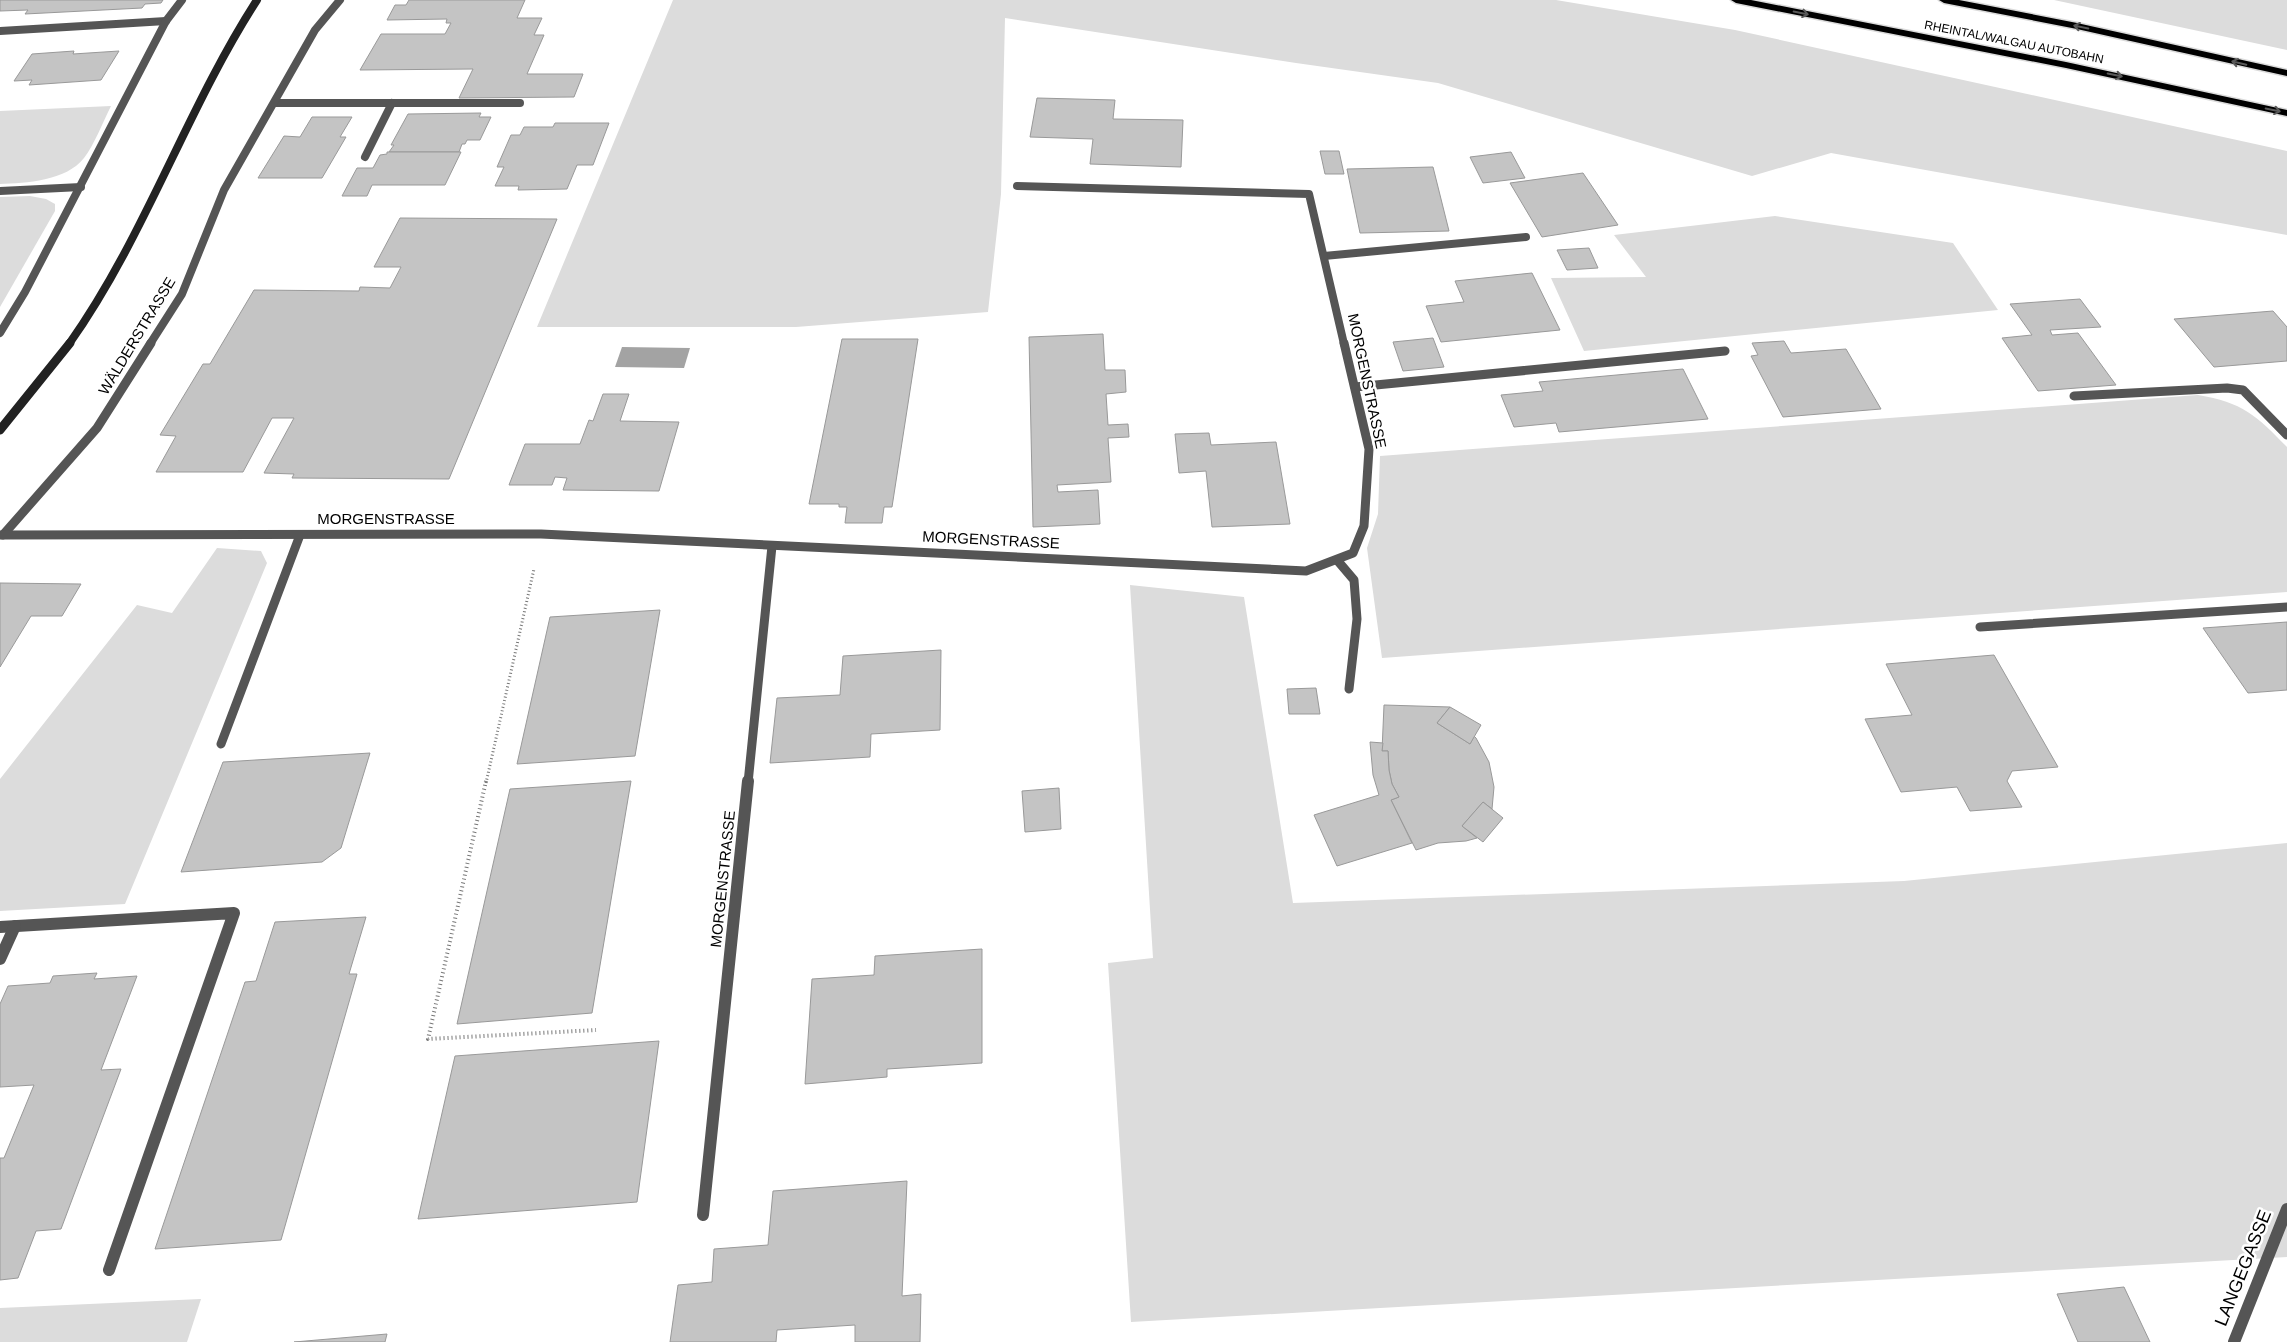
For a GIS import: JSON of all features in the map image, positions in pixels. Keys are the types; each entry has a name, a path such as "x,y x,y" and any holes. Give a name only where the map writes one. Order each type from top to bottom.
{"highway":[{"name":"RHEINTAL/WALGAU AUTOBAHN","path":"1736,0 2066,65 2287,113"},
{"name":"RHEINTAL/WALGAU AUTOBAHN","path":"1944,0 2077,26 2287,73"}],"main road":[{"path":"0,430 42,381 86,321 125,254 221,57 257,0"}],"street":[{"path":"0,333 25,292 81,187 166,21 182,0"},
{"name":"WÄLDERSTRASSE","path":"1,535 97,428 182,294 224,190 315,30 340,0"},
{"path":"0,31 166,21"},
{"path":"275,103 520,103"},
{"path":"365,157 392,103"},
{"name":"MORGENSTRASSE","path":"1,535 542,534 1306,571 1353,553 1364,526 1369,450 1309,194 1017,186"},
{"path":"0,191 81,187"},
{"path":"1324,256 1526,237"},
{"path":"1355,387 1725,351"},
{"path":"2074,396 2226,388 2243,390 2287,435"},
{"path":"221,744 300,534"},
{"name":"MORGENSTRASSE","path":"703,1215 772,546"},
{"path":"1337,560 1354,580 1357,619 1349,689"},
{"path":"1980,627 2287,607"},
{"path":"0,927 234,913 109,1270"},
{"path":"0,959 15,926"},
{"name":"LANGEGASSE","path":"2234,1342 2287,1209"}],"path":[{"path":"542,534 428,1039 596,1030"}],"shaded area":[{"path":"673,0 1556,0 1735,30 2287,151 2287,235 1831,153 1752,176 1438,83 1005,18 1001,194 988,312 796,327 537,327"},
{"path":"2054,0 2287,0 2287,50"},
{"path":"111,106 91,147 76,166 67,172 45,179 0,184 0,111"},
{"path":"30,196 46,199 55,204 55,211 0,307 0,197"},
{"path":"1775,216 1953,243 1998,310 1584,351 1551,278 1646,277 1614,235"},
{"path":"622,347 690,348 684,368 615,367"},
{"path":"2198,395 2238,406 2267,427 2287,447 2287,592 1382,658 1367,548 1378,514 1380,456"},
{"path":"217,548 261,551 267,563 125,904 0,911 0,779 137,605 172,613"},
{"path":"1130,585 1244,597 1293,903 1904,881 2287,843 2287,1257 1131,1322 1108,963 1153,958"},
{"path":"201,1299 187,1342 0,1342 0,1308"}],"building":[{"path":"0,0 163,0 161,3 145,4 142,8 25,14 28,10 0,11"},
{"path":"409,0 525,0 517,18 542,18 534,35 544,35 527,74 583,74 574,97 459,98 473,69 360,70 381,34 445,34 451,23 446,23 447,19 387,20 395,5 406,5"},
{"path":"74,51 73,54 119,51 101,80 29,85 32,80 14,81 32,54"},
{"path":"1037,98 1115,100 1113,119 1183,120 1181,167 1090,164 1093,139 1030,137"},
{"path":"481,113 479,117 491,117 480,140 467,140 465,144 462,144 459,152 389,152 408,114"},
{"path":"312,117 352,117 340,137 346,137 322,178 258,178 284,136 300,137"},
{"path":"555,123 609,123 593,165 577,165 567,189 518,190 519,186 495,186 504,167 497,167 511,135 520,135 524,127 553,127"},
{"path":"1320,151 1339,151 1344,174 1325,174"},
{"path":"387,152 461,152 445,185 372,185 367,196 342,196 357,168 373,168 380,155 387,154"},
{"path":"1511,152 1525,178 1483,183 1470,157"},
{"path":"1433,167 1449,231 1360,233 1347,169"},
{"path":"1583,173 1618,225 1542,237 1510,183"},
{"path":"400,218 557,219 449,479 292,478 294,474 264,473 294,418 272,418 243,472 156,472 176,436 160,435 203,364 210,364 254,290 359,291 360,287 390,288 401,267 374,267"},
{"path":"1589,248 1598,268 1567,270 1557,250"},
{"path":"1532,273 1560,330 1441,342 1426,306 1464,302 1455,281"},
{"path":"2080,299 2101,327 2050,330 2052,335 2078,333 2116,385 2038,391 2002,338 2032,335 2010,304"},
{"path":"2273,311 2287,327 2287,361 2214,367 2174,319"},
{"path":"1103,334 1105,370 1125,370 1126,392 1106,394 1108,425 1128,424 1129,437 1108,438 1111,482 1057,485 1058,492 1098,490 1100,524 1033,527 1029,337"},
{"path":"1433,338 1444,367 1403,371 1393,342"},
{"path":"842,339 918,339 892,507 884,507 882,523 845,523 847,507 839,507 839,504 809,504"},
{"path":"1784,341 1791,353 1846,349 1881,409 1783,417 1751,356 1758,355 1752,343"},
{"path":"1683,369 1708,419 1559,432 1556,423 1514,427 1501,395 1543,391 1539,382"},
{"path":"603,394 629,394 620,421 679,422 659,491 563,490 567,478 555,477 552,485 509,485 525,444 580,444 589,420 593,421"},
{"path":"1209,433 1211,445 1276,442 1290,524 1212,527 1206,471 1179,473 1175,434"},
{"path":"0,583 81,584 62,616 31,616 0,667"},
{"path":"660,610 635,756 517,764 550,617"},
{"path":"2287,622 2287,690 2248,693 2203,628"},
{"path":"941,650 940,730 871,734 870,757 770,763 777,698 840,695 843,656"},
{"path":"1994,655 2058,767 2012,771 2007,781 2022,807 1970,811 1957,787 1901,792 1865,719 1912,715 1886,664"},
{"path":"1316,688 1320,714 1289,714 1287,689"},
{"path":"1384,705 1450,707 1437,723 1470,744 1474,736 1476,738 1489,762 1494,787 1492,809 1483,802 1462,826 1477,838 1466,841 1438,843 1416,850 1391,800 1399,797 1392,784 1388,751 1382,751"},
{"path":"1450,707 1481,725 1470,744 1437,723"},
{"path":"1370,742 1383,743 1382,751 1388,751 1392,784 1399,797 1391,800 1412,843 1337,866 1314,815 1379,795 1373,775"},
{"path":"370,753 341,848 322,862 181,872 223,762"},
{"path":"631,781 592,1013 457,1024 510,789"},
{"path":"1059,788 1061,829 1025,832 1022,791"},
{"path":"1483,802 1503,818 1483,842 1462,826"},
{"path":"366,917 349,974 357,974 281,1240 155,1249 245,982 256,981 275,922"},
{"path":"982,949 982,1063 887,1069 887,1077 805,1084 812,979 874,975 875,956"},
{"path":"97,973 94,979 137,976 101,1070 121,1069 61,1229 36,1231 18,1278 0,1280 0,1158 4,1158 34,1085 0,1087 0,1004 8,986 50,983 53,976"},
{"path":"659,1041 637,1202 418,1219 455,1056"},
{"path":"907,1181 902,1296 921,1294 920,1342 855,1342 855,1325 777,1330 776,1342 670,1342 678,1285 712,1282 714,1249 768,1245 773,1191"},
{"path":"2124,1287 2150,1342 2078,1342 2057,1294"},
{"path":"387,1334 385,1342 294,1342"}]}
